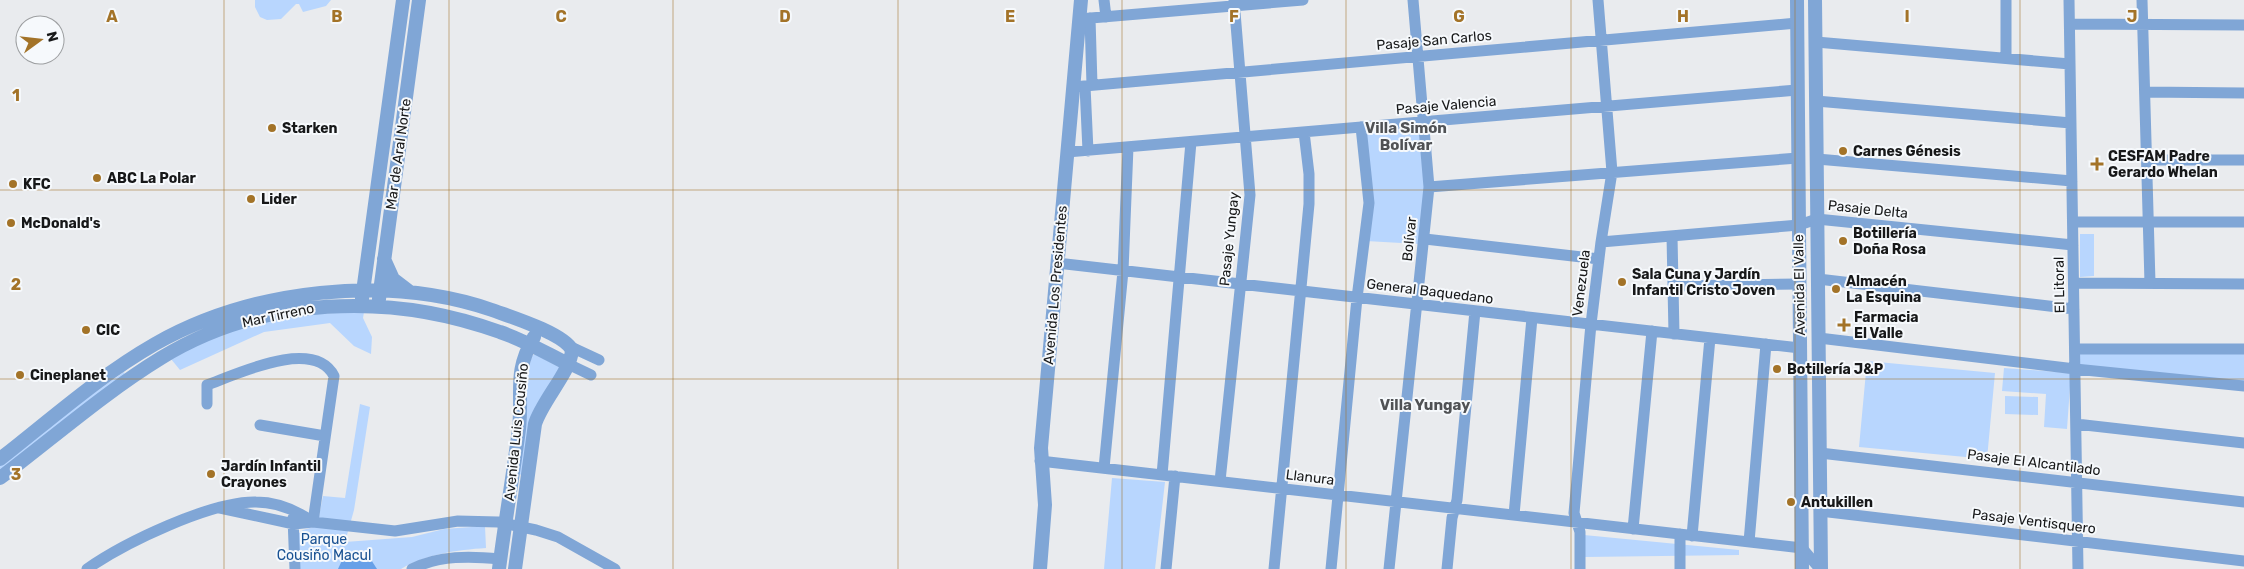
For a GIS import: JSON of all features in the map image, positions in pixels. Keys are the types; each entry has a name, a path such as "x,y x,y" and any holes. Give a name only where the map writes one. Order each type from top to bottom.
{"street":[{"name":"Mar de Aral Norte","path":"361,307 403,0"},
{"name":"Mar de Aral Norte","path":"378,307 383,256 419,0"},
{"path":"1104,0 1106,17"},
{"path":"1081,10 1106,17 1234,3 1303,0"},
{"name":"Bolívar","path":"1389,569 1429,187 1413,0"},
{"name":"Venezuela","path":"1580,569 1580,532 1574,512 1591,324 1612,172 1598,0"},
{"name":"Avenida El Valle","path":"1797,0 1802,569"},
{"name":"Avenida El Valle","path":"1815,0 1820,569"},
{"path":"2006,0 2006,58"},
{"name":"El Litoral","path":"2069,0 2078,569"},
{"path":"2142,0 2150,284"},
{"name":"Pasaje Yungay","path":"1220,482 1250,195 1234,3"},
{"name":"Avenida Los Presidentes","path":"1032,569 1040,563 1044,497 1040,461 1067,152 1083,86 1081,10"},
{"path":"401,16 408,14 416,20"},
{"name":"Pasaje San Carlos","path":"1083,86 1797,23"},
{"path":"2070,24 2244,25"},
{"path":"1816,42 2070,64"},
{"path":"1083,86 1088,151"},
{"name":"Pasaje Valencia","path":"1067,152 1798,90"},
{"path":"2144,92 2244,93"},
{"path":"1816,101 2071,123"},
{"path":"386,122 391,127 402,124"},
{"path":"1330,569 1368,204 1361,127"},
{"path":"1274,569 1309,194 1304,132"},
{"path":"1162,475 1191,142"},
{"path":"1104,468 1123,271 1128,147"},
{"path":"1429,187 1798,158"},
{"path":"1817,159 2072,181"},
{"path":"2146,160 2244,160"},
{"name":"Pasaje Delta","path":"1601,242 1799,225 1817,219 2073,245"},
{"path":"2073,222 2244,222"},
{"path":"1672,236 1674,334"},
{"path":"1425,239 1599,259"},
{"path":"383,256 393,279 402,287 412,292"},
{"name":"General Baquedano","path":"1057,263 1800,348"},
{"path":"1818,279 2074,309"},
{"path":"2074,283 2244,284"},
{"path":"1673,286 1799,284"},
{"name":"Mar Tirreno","path":"0,459 128,361 185,329 230,311 273,300 317,293 363,291 412,292 468,303 538,328 565,341 571,349 599,360"},
{"name":"Mar Tirreno","path":"0,478 120,385 183,346 219,330 270,314 320,306 378,307 456,318 501,332 591,375"},
{"path":"1447,569 1475,311"},
{"path":"1514,515 1532,318"},
{"name":"Avenida Luis Cousiño","path":"499,564 520,420 519,375 529,344 538,328"},
{"path":"1633,529 1652,331"},
{"path":"1680,569 1686,535 1710,338"},
{"path":"1819,338 2075,369 2244,386"},
{"path":"1749,542 1766,344"},
{"name":"Avenida Luis Cousiño","path":"515,569 538,416 568,364 571,349"},
{"path":"2074,349 2244,349"},
{"path":"207,404 207,385 255,368 286,359 304,357 330,367 334,376 313,522"},
{"path":"2076,424 2244,443"},
{"path":"260,425 326,436"},
{"name":"Pasaje El Alcantilado","path":"1820,453 2244,502"},
{"name":"Llanura","path":"1040,461 1802,548"},
{"path":"1166,569 1175,476"},
{"path":"511,478 527,480"},
{"path":"87,569 151,533 238,503 274,504 292,510 313,522"},
{"path":"220,508 294,524 313,522 395,531 487,520 521,526 558,537 615,569"},
{"path":"292,510 295,569"},
{"name":"Pasaje Ventisquero","path":"1820,511 2244,561"},
{"path":"1802,548 1820,569"},
{"path":"412,569 468,556 499,564"}],"green space":[{"path":"255,0 331,0 326,6 303,12 299,4 296,4 281,19 267,20 260,17 255,7"},
{"path":"1418,125 1425,190 1419,244 1366,241 1363,132"},
{"path":"2080,234 2094,234 2094,276 2080,277"},
{"path":"364,312 363,318 372,337 371,354 354,346 330,323 264,332 180,370 171,359 215,336 278,315"},
{"path":"2244,352 2244,382 2079,366 2079,354"},
{"path":"535,354 559,367 559,369 522,475 518,474 524,384 532,356"},
{"path":"1867,361 1995,373 1987,459 1859,447"},
{"path":"2004,368 2071,373 2067,429 2044,427 2046,394 2002,391"},
{"path":"124,372 125,375 0,474 0,464 71,409"},
{"path":"2005,396 2038,397 2038,415 2005,414"},
{"name":"Parque Cousiño Macul","path":"360,404 370,407 354,510 345,542 412,537 444,529 485,526 486,548 431,556 401,569 299,569 298,534 303,530 317,526 323,496 345,498"},
{"path":"1112,478 1165,482 1155,569 1104,569"},
{"path":"1584,535 1739,550 1739,555 1585,557"}],"water":[{"path":"366,552 377,569 338,569 345,554"}],"place":[{"name":"Starken","path":"272,128"},
{"name":"Carnes Génesis","path":"1843,151"},
{"name":"CESFAM Padre Gerardo Whelan","path":"2097,164"},
{"name":"ABC La Polar","path":"97,178"},
{"name":"KFC","path":"13,184"},
{"name":"Lider","path":"251,199"},
{"name":"McDonald's","path":"11,223"},
{"name":"Botillería Doña Rosa","path":"1843,241"},
{"name":"Sala Cuna y Jardín Infantil Cristo Joven","path":"1622,282"},
{"name":"Almacén La Esquina","path":"1836,289"},
{"name":"Farmacia El Valle","path":"1844,325"},
{"name":"CIC","path":"86,330"},
{"name":"Botillería J&P","path":"1777,369"},
{"name":"Cineplanet","path":"20,375"},
{"name":"Jardín Infantil Crayones","path":"211,474"},
{"name":"Antukillen","path":"1791,502"}],"district":[{"name":"Villa Simón Bolívar","path":"1406,136"},
{"name":"Villa Yungay","path":"1425,405"}]}
